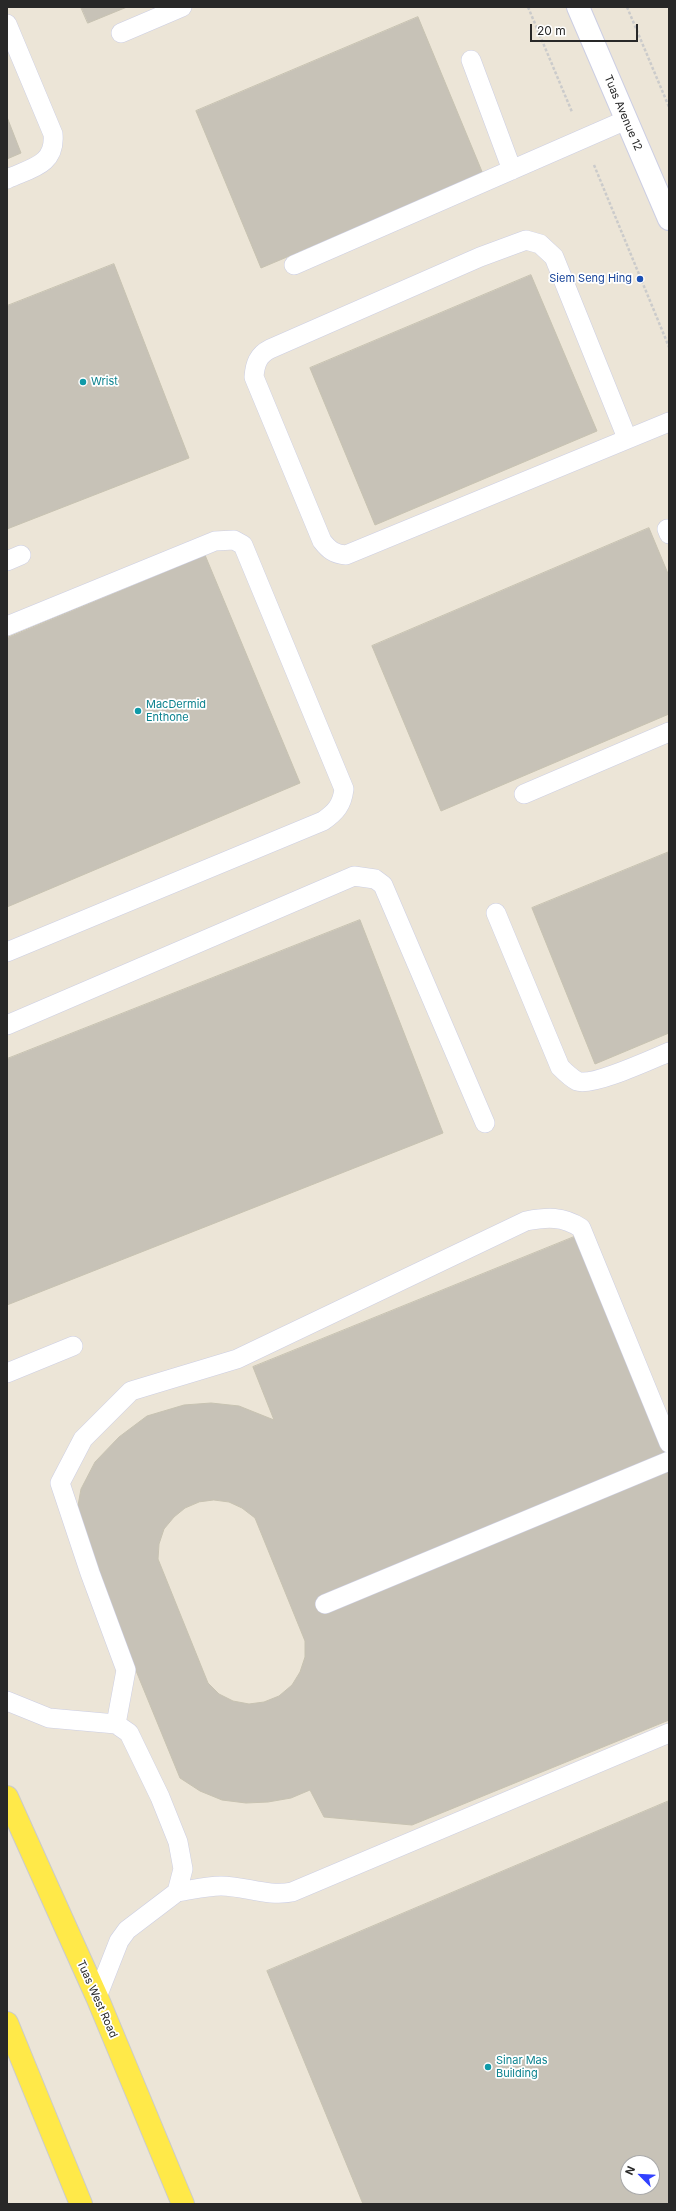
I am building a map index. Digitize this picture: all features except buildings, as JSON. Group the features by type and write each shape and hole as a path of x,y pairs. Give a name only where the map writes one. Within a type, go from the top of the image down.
{"main road":[{"name":"Tuas West Road","path":"7,1797 97,1996 183,2204"},
{"path":"7,2023 81,2204"}],"street":[{"name":"Tuas Avenue 12","path":"578,7 669,219"}],"lane":[{"path":"121,33 182,7"},
{"path":"7,24 53,134 54,147 50,156 39,165 7,179"},
{"path":"471,60 512,170"},
{"path":"294,265 626,120"},
{"path":"627,438 554,257 540,244 526,240 480,257 270,348 262,352 255,366 254,376 322,541 330,551 337,554 346,554 669,422"},
{"path":"7,626 214,541 234,540 243,545 344,789 343,801 337,811 323,821 7,952"},
{"path":"524,794 669,732"},
{"path":"7,1025 354,876 375,879 383,885 485,1123"},
{"path":"496,913 560,1067 568,1075 578,1081 593,1081 669,1052"},
{"path":"116,1724 126,1670 90,1573 60,1483 83,1439 131,1390 237,1358 526,1221 546,1217 559,1218 571,1221 581,1228 669,1443"},
{"path":"7,1373 73,1346"},
{"path":"325,1604 669,1461"},
{"path":"7,1701 49,1718 116,1724 129,1733 160,1797 178,1842 183,1869 177,1892"},
{"path":"97,1996 120,1941 127,1930 177,1892 220,1886 243,1888 278,1895 292,1892 669,1733"}],"path":[{"path":"528,7 669,347"},
{"path":"627,7 669,107"}],"place":[{"name":"Siem Seng Hing","path":"640,279"},
{"name":"Wrist","path":"83,382"},
{"name":"MacDermid Enthone","path":"138,711"},
{"name":"Sinar Mas Building","path":"488,2067"}]}
